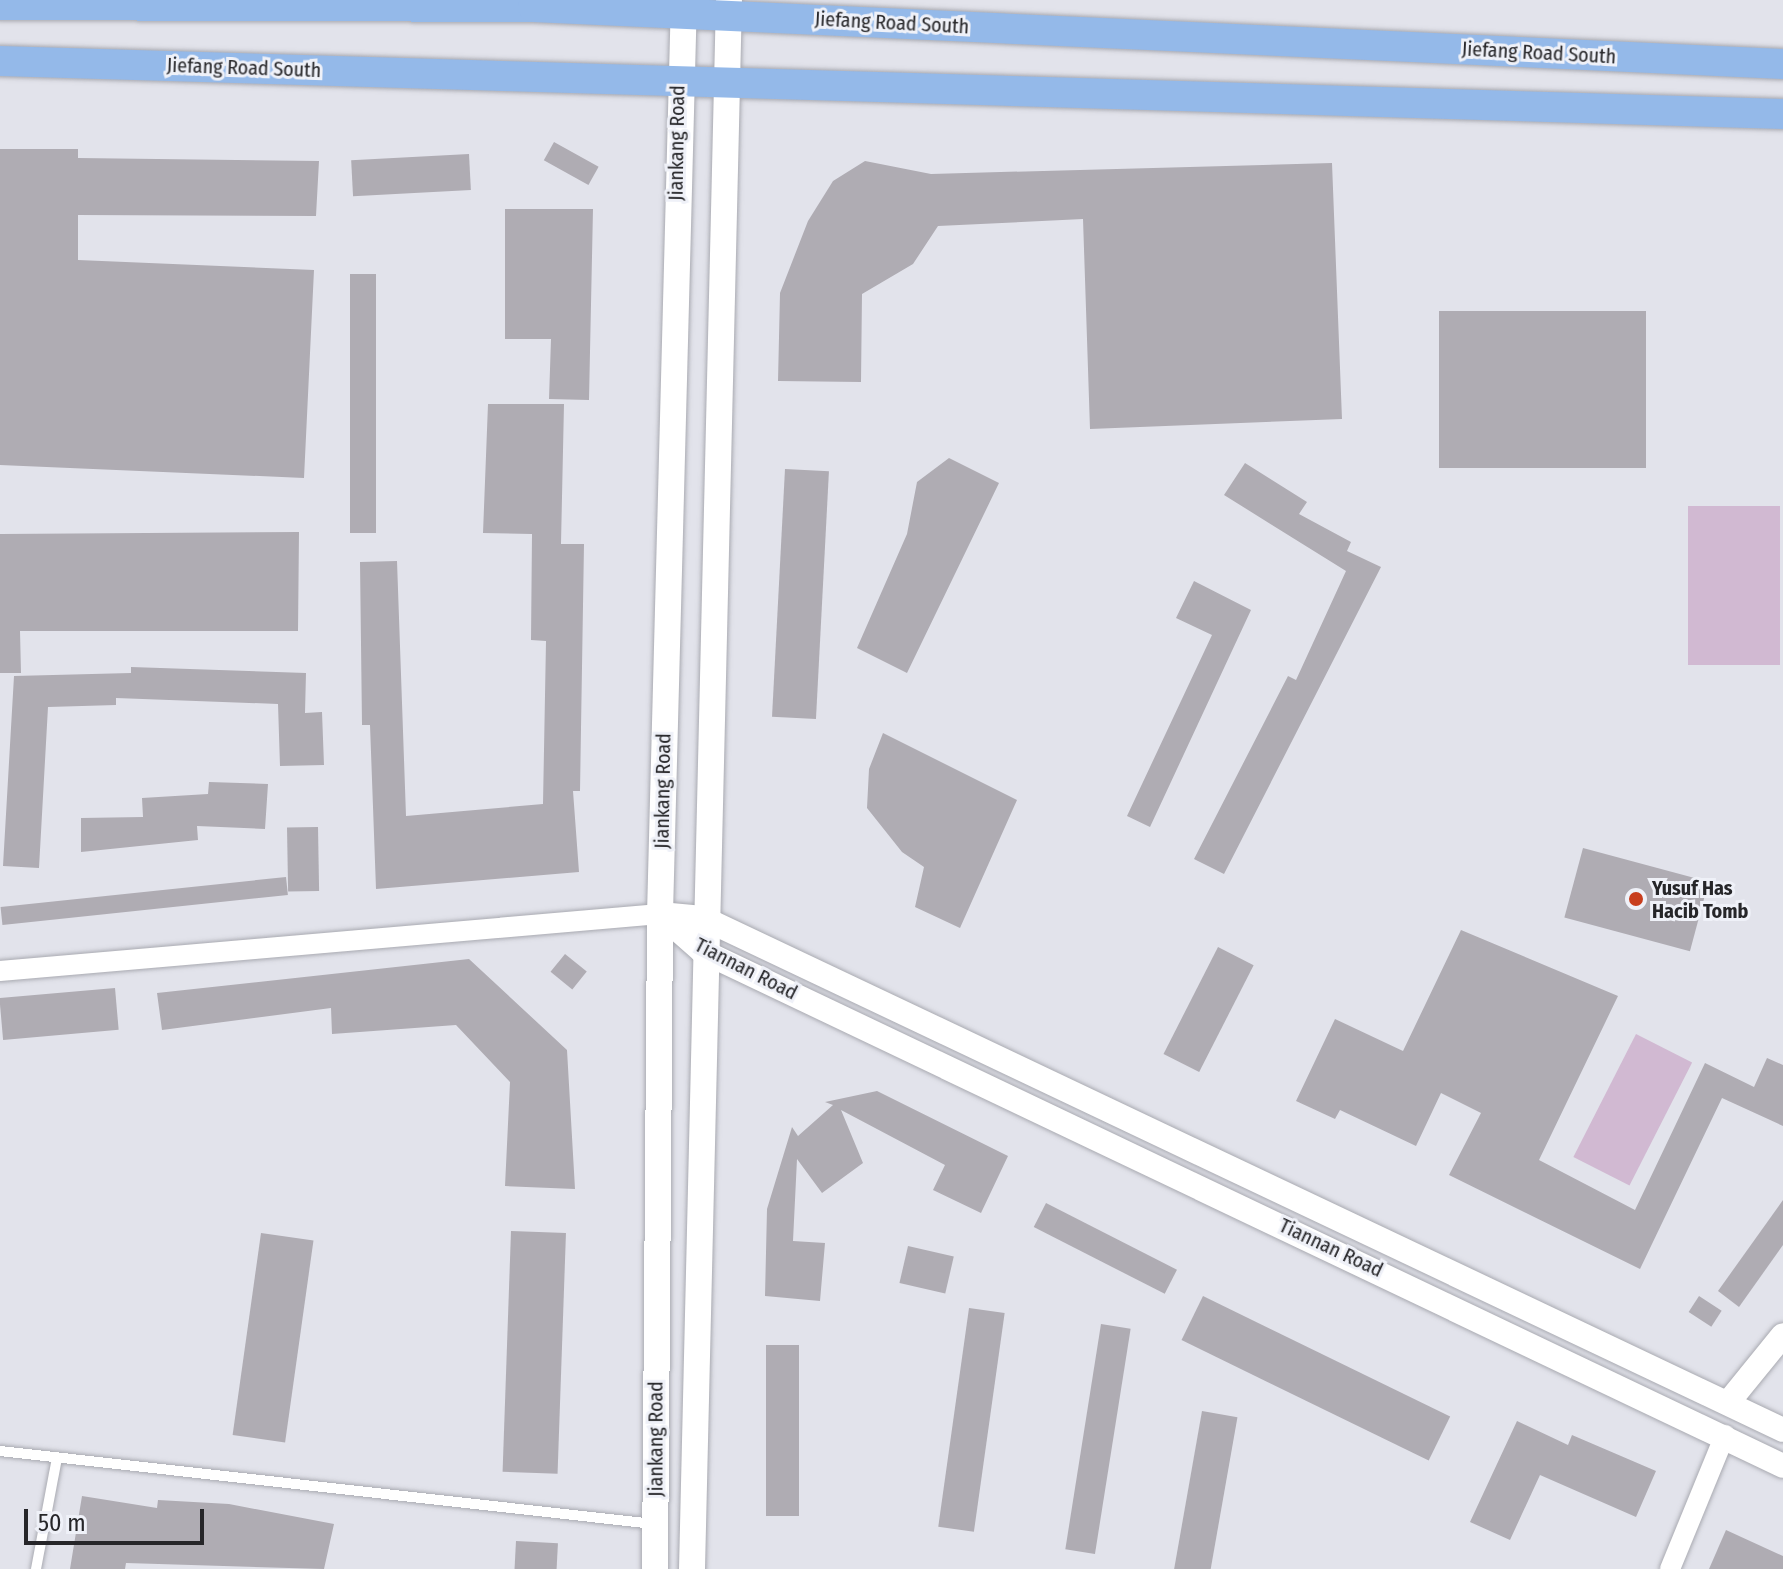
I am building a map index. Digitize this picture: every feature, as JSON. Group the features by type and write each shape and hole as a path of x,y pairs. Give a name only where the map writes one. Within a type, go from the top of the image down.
{"main road":[{"name":"Jiefang Road South","path":"0,5 729,8 1783,64"},
{"name":"Jiankang Road","path":"655,1569 660,914 679,81 684,7"},
{"name":"Jiankang Road","path":"692,1569 702,951 729,8"},
{"name":"Jiefang Road South","path":"0,61 1783,114"}],"street":[{"name":"Tiannan Road","path":"660,914 703,918 1731,1399 1783,1430"},
{"name":"Tiannan Road","path":"660,914 702,951 1725,1435 1783,1466"},
{"path":"0,971 660,914"},
{"path":"1731,1399 1783,1335"},
{"path":"1670,1569 1686,1515 1725,1435"}],"lane":[{"path":"0,1451 655,1524"},
{"path":"36,1569 57,1458"}],"shaded area":[{"path":"1688,506 1780,506 1780,665 1688,665"},
{"path":"1636,1034 1692,1063 1629,1186 1573,1157"}],"building":[{"path":"554,142 599,167 588,185 544,160"},
{"path":"0,149 78,149 78,158 319,161 316,216 78,215 78,260 314,270 304,478 0,465"},
{"path":"469,154 471,190 353,196 351,160"},
{"path":"865,161 931,174 1332,163 1342,419 1090,429 1083,219 938,226 913,264 862,294 861,382 778,381 780,293 808,221 833,181"},
{"path":"505,209 593,209 589,400 549,399 551,339 505,339"},
{"path":"350,274 376,274 376,533 350,533"},
{"path":"1439,311 1646,311 1646,468 1439,468"},
{"path":"488,404 564,404 561,544 584,544 580,791 573,791 579,872 376,889 370,725 362,725 360,562 397,561 406,816 543,804 546,641 531,640 532,534 483,533"},
{"path":"949,458 999,483 907,673 857,648 907,534 917,482"},
{"path":"1245,463 1307,502 1299,514 1351,542 1347,551 1381,567 1224,874 1194,859 1288,676 1296,680 1346,571 1224,495"},
{"path":"785,469 829,471 816,719 772,717"},
{"path":"299,532 298,631 20,631 21,673 0,673 0,534"},
{"path":"1194,581 1251,610 1150,827 1127,816 1212,635 1176,618"},
{"path":"131,667 306,673 305,713 322,712 324,765 280,766 278,704 116,698 116,705 48,707 39,868 3,866 14,676 131,673"},
{"path":"883,733 1017,800 960,928 915,907 924,867 902,852 867,808 869,769"},
{"path":"209,782 268,784 265,829 197,826 198,840 81,852 81,818 143,817 142,798 208,794"},
{"path":"318,827 319,891 288,892 287,828"},
{"name":"Yusuf Has Hacib Tomb","path":"1583,848 1709,882 1690,951 1564,918"},
{"path":"286,877 288,895 2,925 1,907"},
{"path":"1461,930 1618,996 1539,1160 1635,1210 1705,1063 1754,1087 1767,1058 1783,1065 1783,1126 1722,1098 1640,1269 1449,1175 1481,1113 1441,1093 1416,1146 1340,1110 1335,1119 1296,1101 1335,1019 1403,1051"},
{"path":"1218,947 1254,965 1199,1072 1164,1054"},
{"path":"565,954 587,972 572,989 551,972"},
{"path":"469,959 567,1050 575,1189 505,1186 510,1082 456,1025 332,1034 331,1008 162,1030 157,993"},
{"path":"115,988 119,1030 3,1040 0,998"},
{"path":"877,1091 1008,1156 981,1213 933,1190 945,1165 841,1110 863,1163 822,1193 797,1159 793,1241 825,1243 820,1301 765,1296 767,1209 792,1127 798,1136 833,1105 825,1102"},
{"path":"1783,1200 1783,1245 1739,1307 1718,1291"},
{"path":"1046,1203 1177,1270 1165,1294 1034,1227"},
{"path":"511,1231 566,1233 558,1474 503,1472"},
{"path":"261,1233 313,1240 285,1442 233,1435"},
{"path":"908,1246 954,1257 945,1294 899,1283"},
{"path":"1203,1296 1450,1417 1429,1461 1182,1340"},
{"path":"1699,1296 1722,1311 1711,1327 1689,1312"},
{"path":"969,1308 1005,1313 974,1532 938,1527"},
{"path":"1101,1324 1131,1329 1095,1554 1065,1549"},
{"path":"766,1345 799,1345 799,1516 766,1516"},
{"path":"1202,1411 1237,1417 1211,1569 1174,1569"},
{"path":"1517,1421 1568,1445 1572,1435 1656,1471 1636,1517 1540,1475 1510,1540 1470,1522"},
{"path":"82,1496 157,1508 158,1500 229,1504 334,1524 324,1569 126,1563 125,1569 70,1569"},
{"path":"1726,1530 1783,1556 1783,1569 1709,1569"},
{"path":"516,1541 558,1543 557,1569 515,1569"}],"place":[{"name":"Yusuf Has Hacib Tomb","path":"1636,899"}]}
